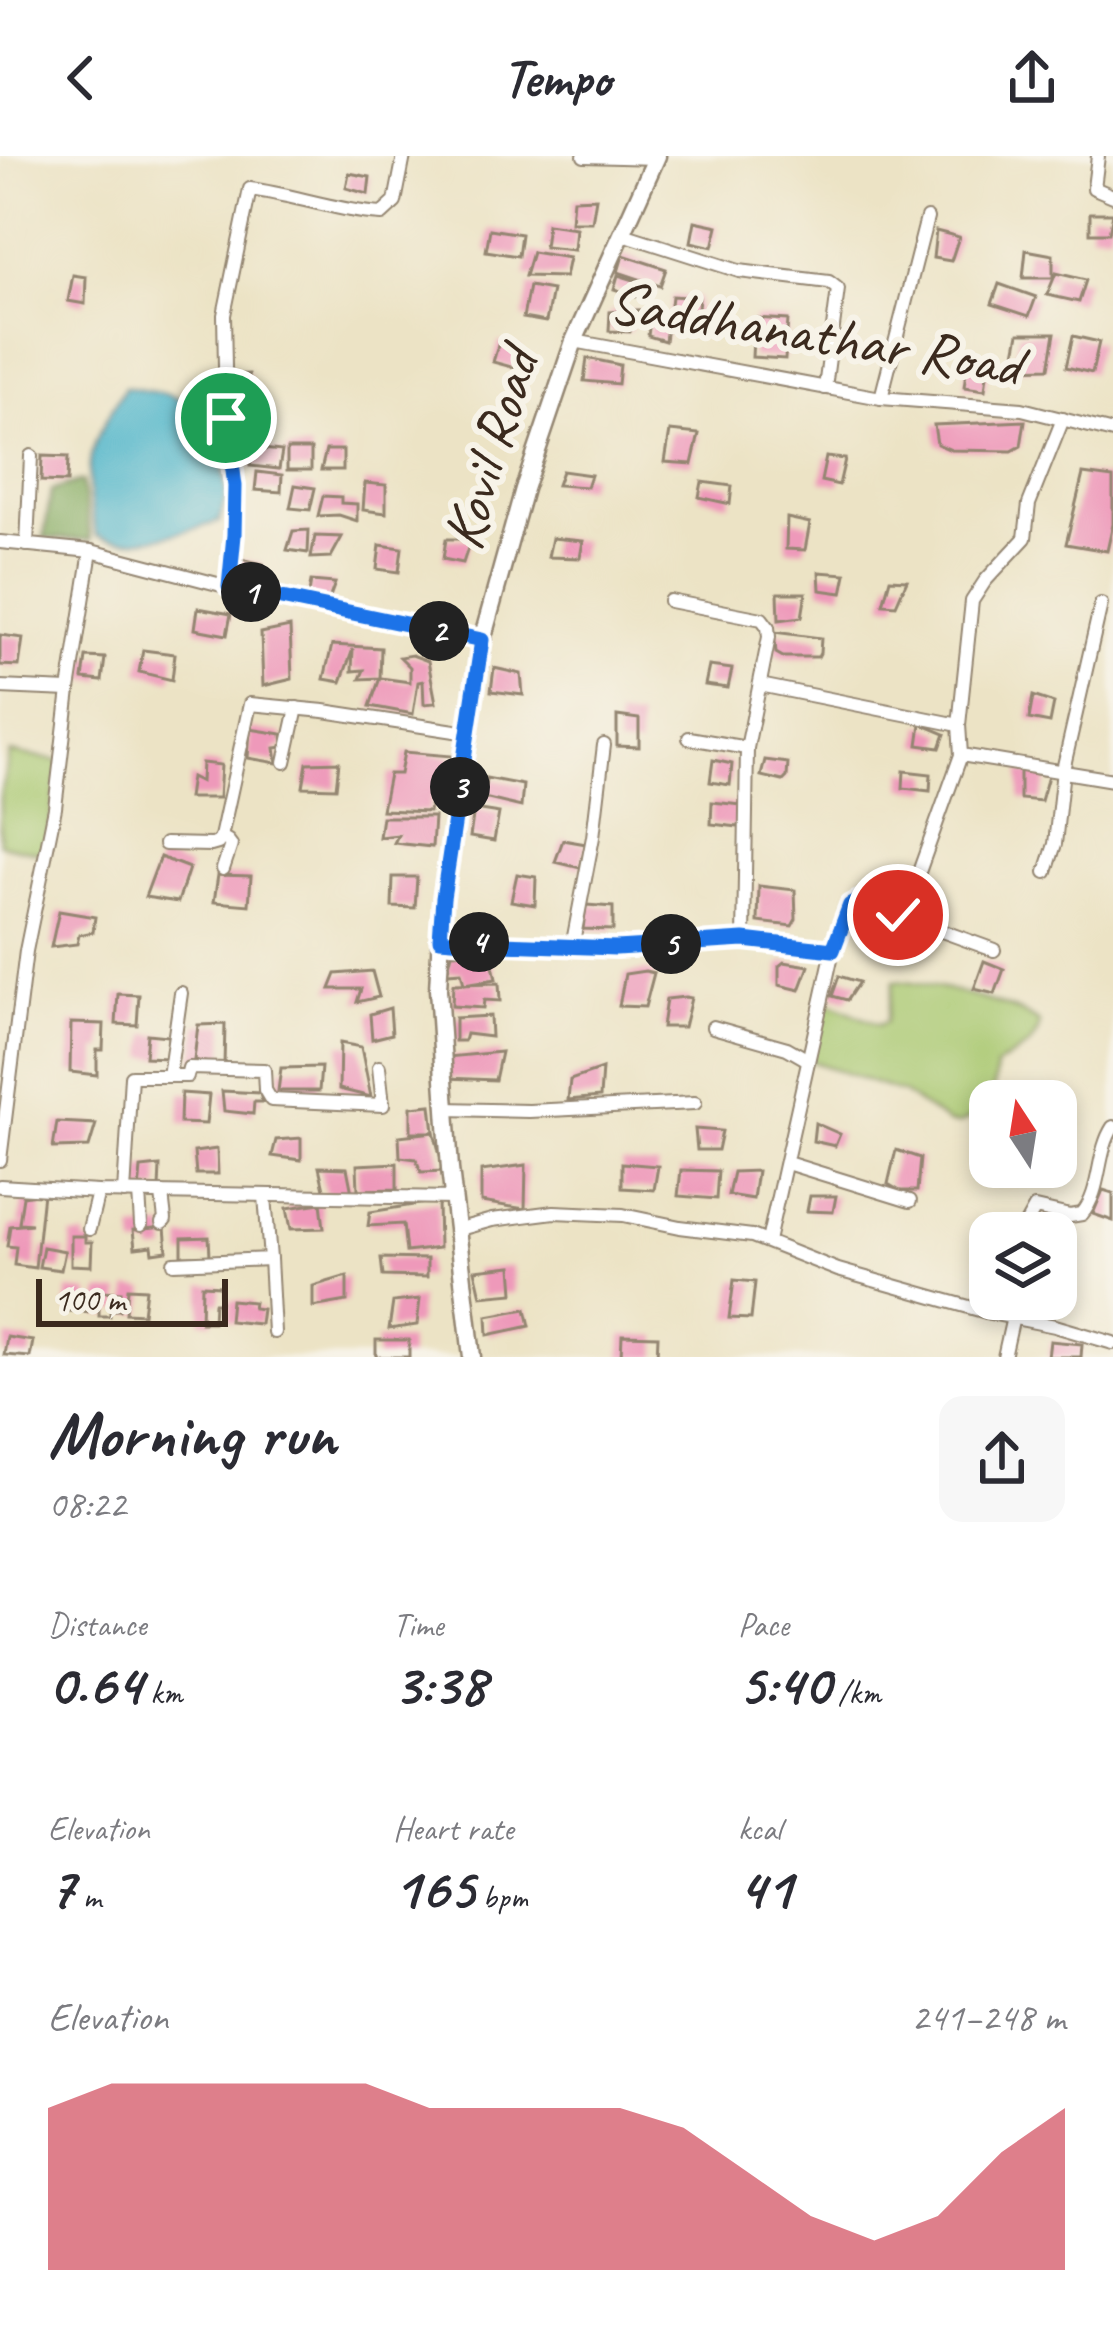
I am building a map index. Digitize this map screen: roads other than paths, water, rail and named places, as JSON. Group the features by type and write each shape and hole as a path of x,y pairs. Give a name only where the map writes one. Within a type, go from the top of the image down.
{"street":[{"path":"229,587 235,486 226,418 224,315 250,189 382,214 395,202 404,156"},
{"path":"574,341 656,157 584,156"},
{"path":"1098,156 1094,188 1113,196"},
{"name":"Kovil Road","path":"472,1357 453,1198 438,989 443,898 482,640 524,489 574,341 656,157"},
{"path":"881,398 927,218"},
{"path":"623,234 739,271 829,282 838,289 825,388"},
{"name":"Saddhanathar Road","path":"574,341 881,398 1022,409 1113,432"},
{"path":"898,915 905,911 961,755 959,725 972,601 1025,538 1029,504 1063,419"},
{"path":"27,544 31,456"},
{"path":"0,542 91,551 229,587 482,640"},
{"path":"0,1160 24,964 56,808 91,551"},
{"path":"670,601 762,619 768,627 747,748 744,940"},
{"path":"1046,872 1055,844 1063,770 1101,604"},
{"path":"760,685 959,725"},
{"path":"0,687 69,690"},
{"path":"165,844 218,843 248,707 255,703 468,733"},
{"path":"284,762 297,708"},
{"path":"688,738 747,748"},
{"path":"572,947 604,746"},
{"path":"961,755 1113,780"},
{"path":"221,838 231,845 224,869"},
{"path":"769,1241 833,950 850,905 859,901 994,950"},
{"path":"440,939 616,948 744,940 833,950"},
{"path":"169,1076 181,993"},
{"path":"713,1027 787,1048 808,1060"},
{"path":"141,1225 131,1193 130,1076 188,1076 189,1068 265,1070 265,1090 271,1100 383,1105 380,1067"},
{"path":"445,1109 529,1111 695,1103"},
{"path":"1077,1215 1090,1205 1113,1127"},
{"path":"787,1163 910,1201"},
{"path":"0,1186 162,1194 453,1198"},
{"path":"89,1229 98,1192"},
{"path":"162,1194 162,1223"},
{"path":"266,1196 274,1333"},
{"path":"456,1229 535,1213 622,1216 752,1236 838,1270 969,1300"},
{"path":"173,1263 270,1259"},
{"path":"1004,1357 1011,1320"},
{"path":"1024,1320 1113,1342"}],"water":[{"path":"125,387 185,401 221,434 226,496 219,522 142,540 96,535 89,490 91,457 102,426"}]}
